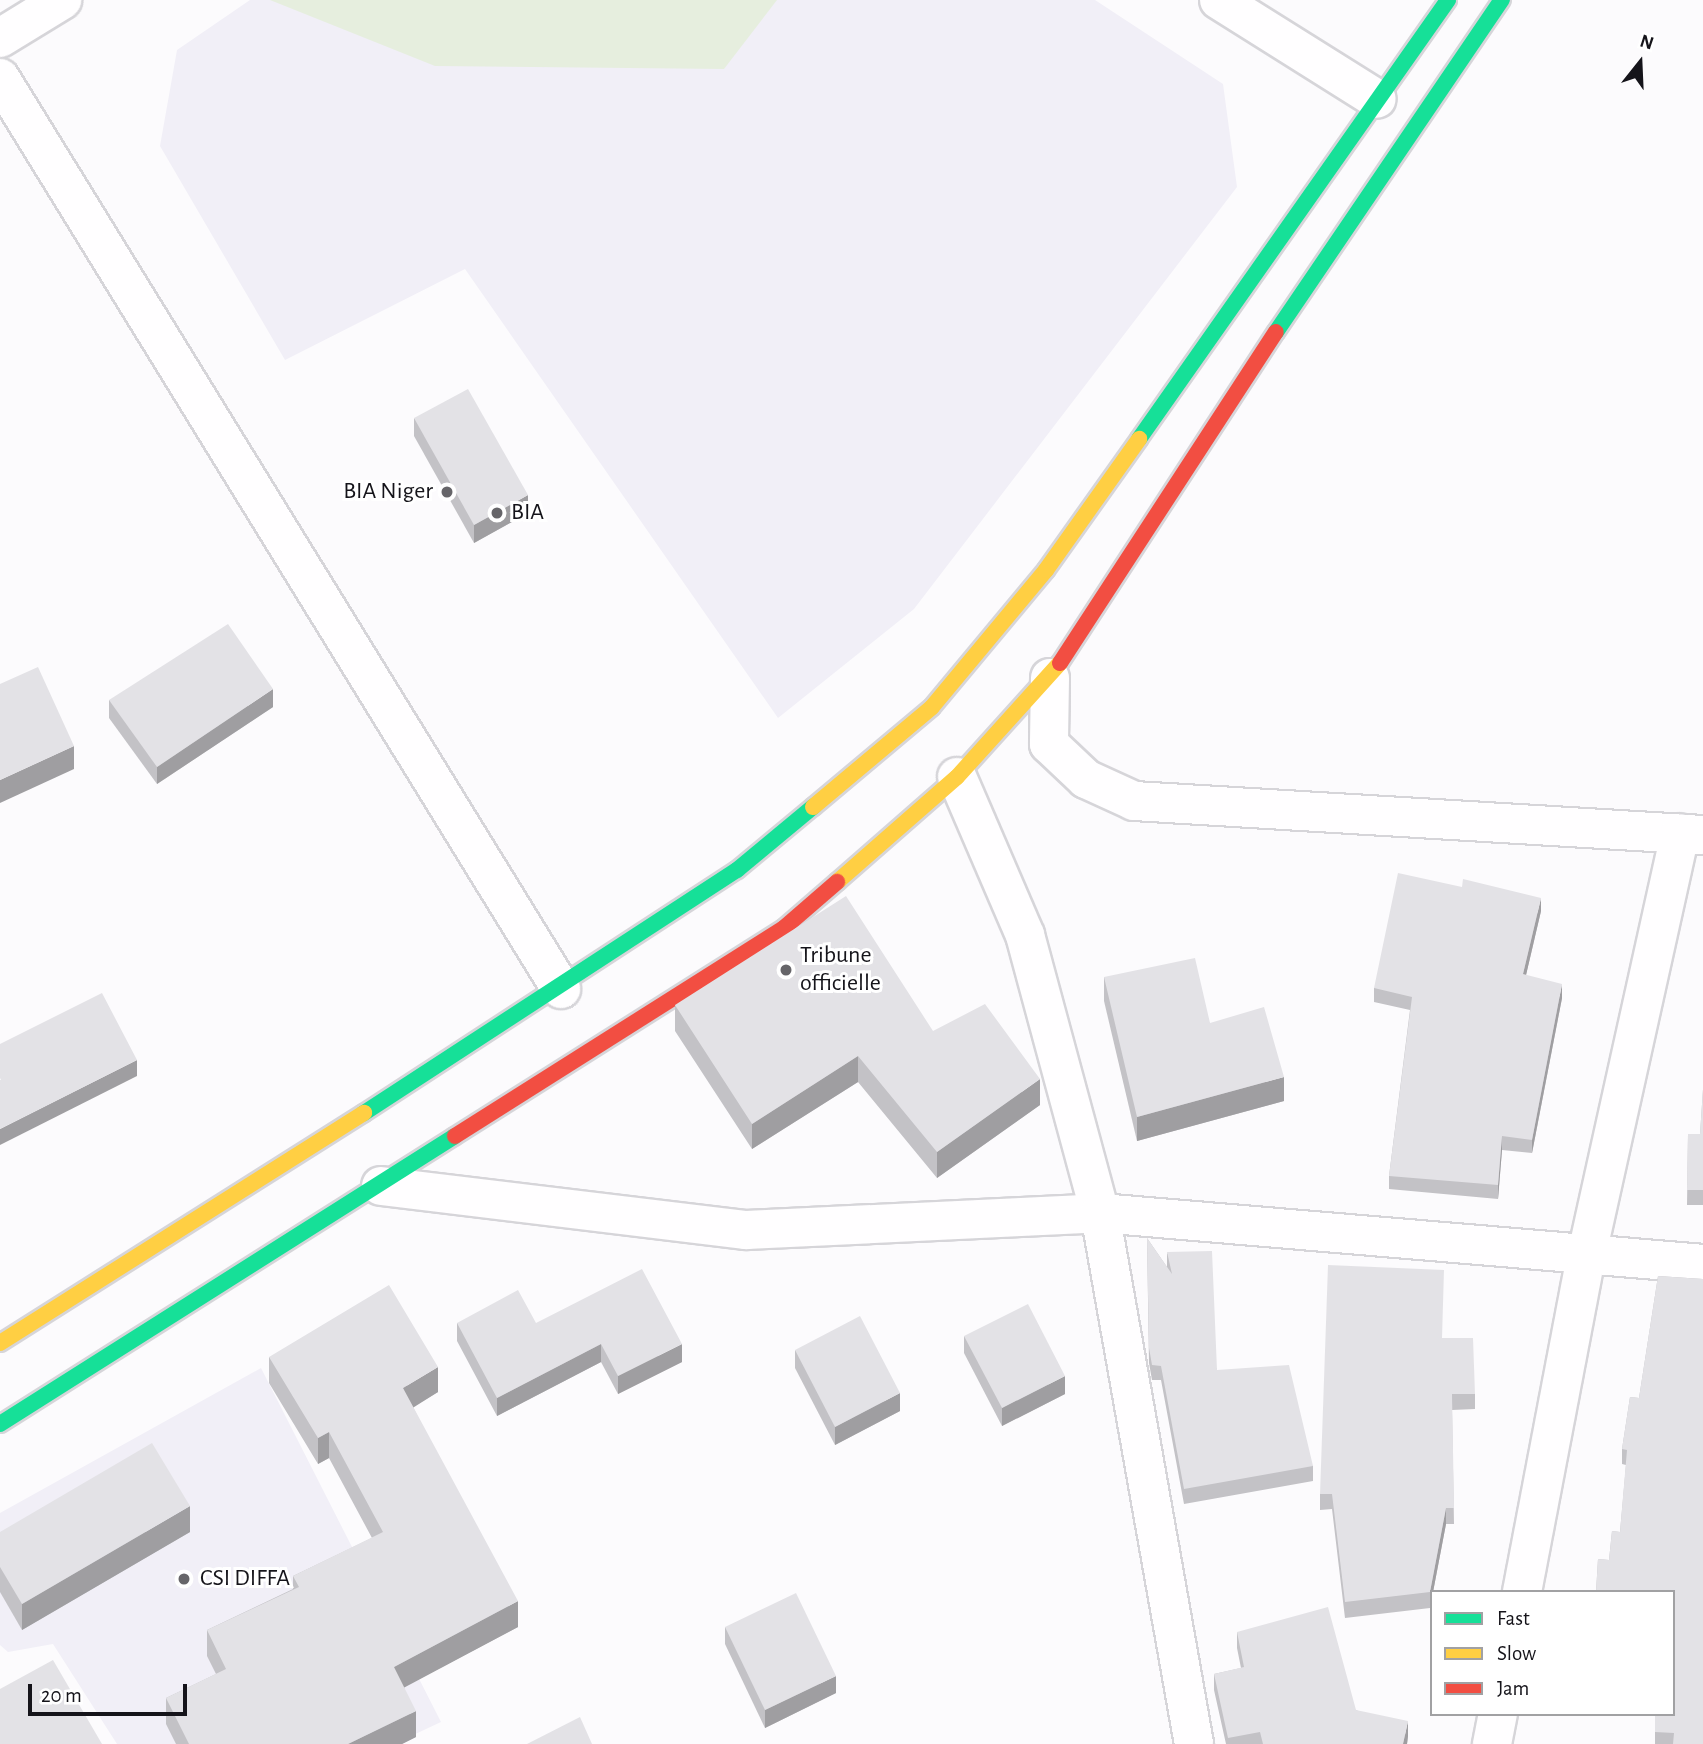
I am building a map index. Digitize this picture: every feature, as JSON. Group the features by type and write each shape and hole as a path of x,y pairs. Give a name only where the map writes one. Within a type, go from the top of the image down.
{"highway":[{"path":"0,1343 562,989 737,870 932,707 1046,570 1448,0"},
{"path":"0,1424 381,1186 785,927 957,777 1050,678 1412,125 1502,0"}],"street":[{"path":"0,38 62,0"},
{"path":"1219,0 1377,99"},
{"path":"0,78 562,989"},
{"path":"1050,678 1049,744 1086,779 1134,801 1692,834 1586,1258 1521,1590"},
{"path":"957,777 1025,935 1100,1213 1194,1744"},
{"path":"381,1186 746,1230 1100,1213 1586,1258 1703,1264"},
{"path":"1492,1744 1498,1716"}],"shaded area":[{"path":"250,0 1095,0 1223,84 1237,187 914,609 778,718 465,269 285,360 160,146 177,50"},
{"name":"CSI DIFFA","path":"261,1368 441,1722 394,1744 117,1744 53,1644 8,1652 0,1645 0,1513"}],"green space":[{"path":"270,0 777,0 724,69 435,66"}],"building":[{"path":"468,389 528,495 474,525 414,418"},
{"path":"228,624 273,689 157,767 109,700"},
{"path":"38,667 74,746 0,780 0,684"},
{"path":"1398,873 1462,887 1463,879 1541,898 1523,974 1562,984 1532,1140 1502,1136 1498,1185 1389,1176 1412,997 1374,988"},
{"path":"846,896 933,1031 985,1004 1040,1079 937,1152 858,1056 752,1124 675,1005"},
{"path":"1195,958 1210,1023 1264,1007 1284,1077 1137,1117 1104,977"},
{"path":"102,993 137,1060 0,1129 0,1044"},
{"path":"1703,1089 1703,1190 1687,1190 1688,1134 1700,1134"},
{"path":"1147,1238 1172,1274 1167,1252 1212,1251 1217,1370 1289,1365 1313,1466 1184,1489 1161,1366 1152,1365 1149,1348"},
{"path":"1328,1265 1444,1270 1442,1338 1473,1338 1475,1394 1452,1394 1454,1508 1446,1508 1430,1592 1345,1602 1332,1494 1320,1494"},
{"path":"642,1269 682,1344 618,1376 601,1344 497,1398 457,1323 518,1290 536,1323"},
{"path":"1658,1276 1703,1279 1703,1744 1673,1744 1674,1733 1655,1732 1655,1716 1675,1716 1675,1590 1596,1590 1598,1559 1609,1560 1612,1531 1620,1532 1627,1450 1622,1449 1630,1397 1639,1398"},
{"path":"389,1285 438,1367 403,1388 518,1601 394,1667 416,1711 348,1744 189,1744 166,1698 226,1669 207,1630 299,1587 293,1576 383,1532 329,1432 318,1438 269,1357"},
{"path":"1028,1304 1065,1376 1002,1408 964,1336"},
{"path":"860,1316 900,1393 835,1427 795,1350"},
{"path":"152,1443 190,1506 22,1604 0,1567 0,1532"},
{"path":"796,1593 836,1676 765,1710 725,1627"},
{"path":"1328,1607 1356,1710 1408,1721 1403,1744 1263,1744 1260,1732 1228,1738 1214,1674 1244,1667 1237,1632"},
{"path":"53,1660 102,1744 0,1744 0,1689"},
{"path":"580,1717 592,1744 527,1744"}],"traffic: fast":[{"path":"1139,439 1448,0"},
{"path":"1276,332 1502,0"},
{"path":"364,1113 737,870 813,807"},
{"path":"0,1424 455,1136"}],"traffic: slow":[{"path":"813,807 932,707 1046,570 1139,439"},
{"path":"837,882 957,777 1060,663"},
{"path":"0,1343 364,1113"}],"traffic: jam":[{"path":"1060,663 1276,332"},
{"path":"455,1136 785,927 837,882"}],"place":[{"name":"BIA Niger","path":"447,492"},
{"name":"BIA","path":"497,513"},
{"name":"Tribune officielle","path":"786,970"},
{"name":"CSI DIFFA","path":"184,1579"}]}
